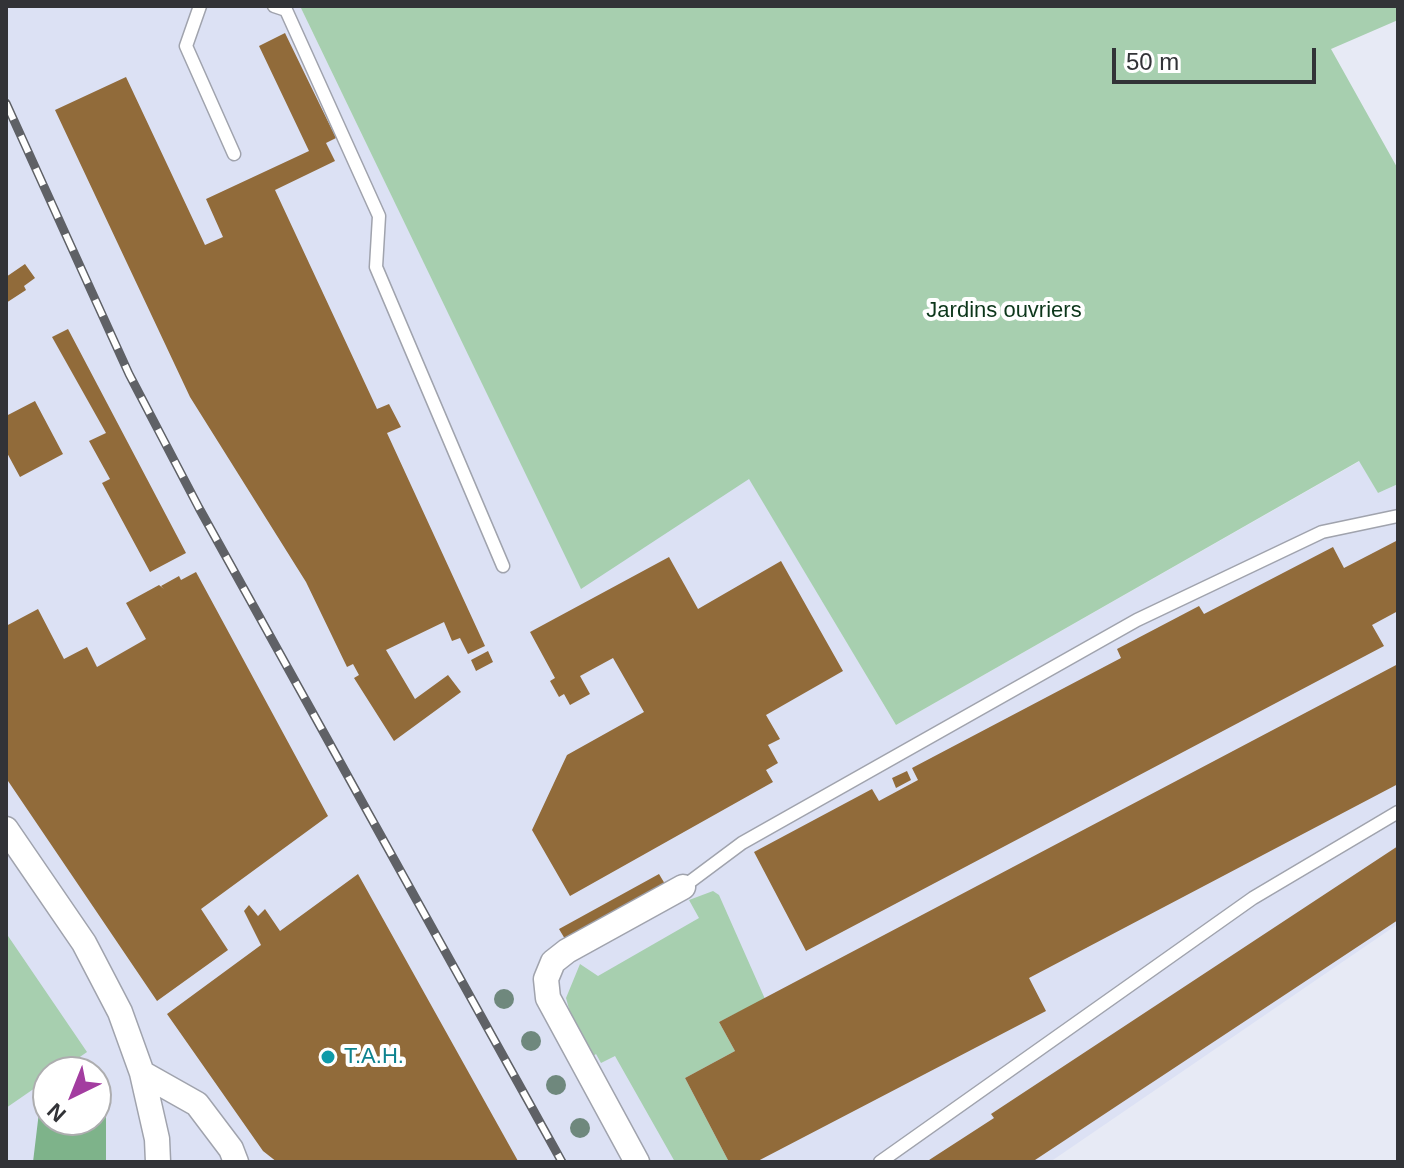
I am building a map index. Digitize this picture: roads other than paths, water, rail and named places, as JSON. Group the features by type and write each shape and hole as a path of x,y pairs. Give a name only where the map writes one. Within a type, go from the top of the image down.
{"street":[{"path":"6,829 84,943 120,1012 142,1073 157,1139 158,1162"},
{"path":"637,1162 548,998 546,979 553,962 567,951 683,887"},
{"path":"142,1073 197,1104 231,1149 236,1162"}],"lane":[{"path":"200,6 186,46 234,154"},
{"path":"274,6 286,10 379,216 376,267 503,566"},
{"path":"683,887 742,843 1137,620 1322,532 1398,516"},
{"path":"880,1162 1253,898 1398,812"}],"railway":[{"path":"6,103 129,374 199,508 562,1162"}],"place":[{"name":"T.A.H.","path":"328,1057"}],"park label":[{"name":"Jardins ouvriers","path":"1004,311"}]}
